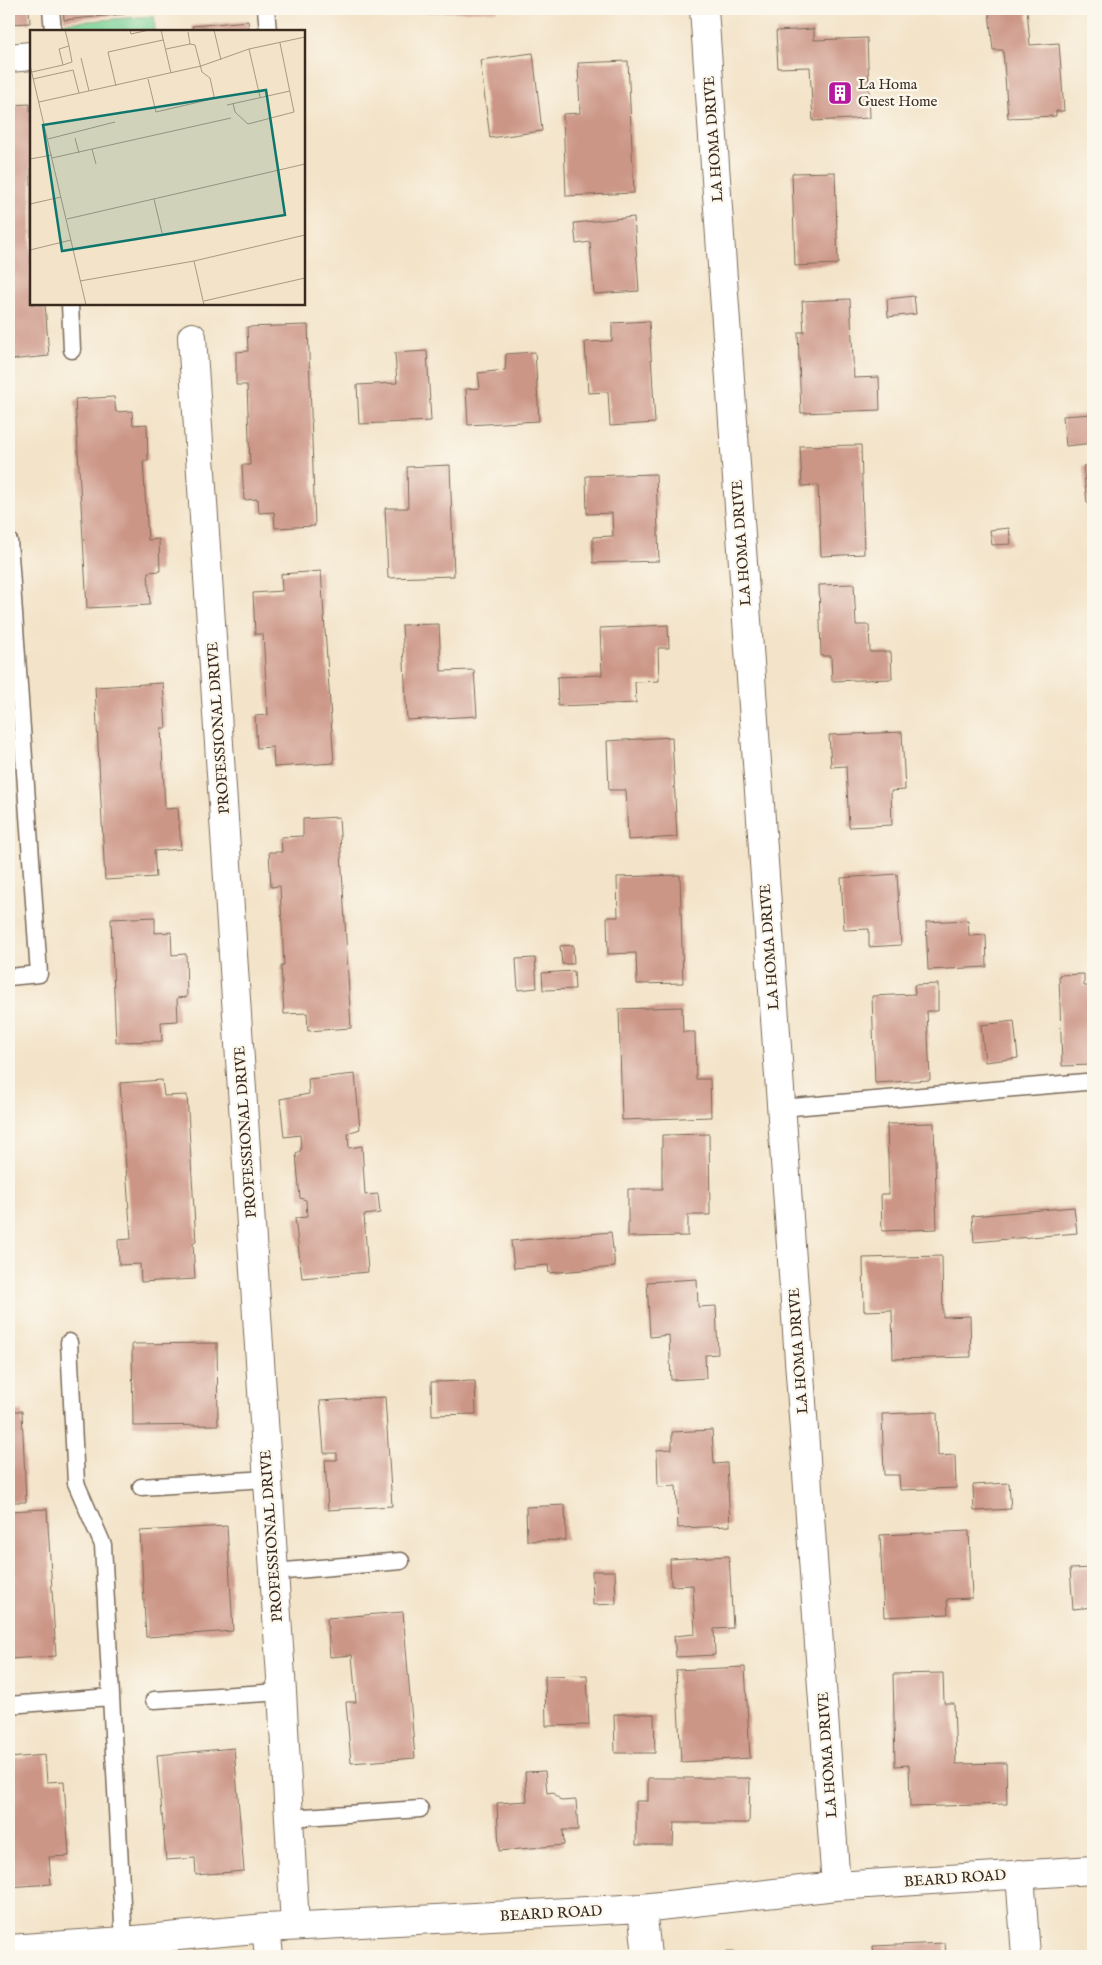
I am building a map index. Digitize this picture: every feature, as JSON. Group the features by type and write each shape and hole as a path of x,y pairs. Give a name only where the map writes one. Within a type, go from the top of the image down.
{"street":[{"name":"LA HOMA DRIVE","path":"704,9 836,1886"},
{"path":"9,58 30,56"},
{"name":"PROFESSIONAL DRIVE","path":"192,337 282,1692 295,1926"},
{"name":"BEARD ROAD","path":"9,1949 295,1926 642,1908 836,1886 1093,1870"},
{"path":"1020,1874 1026,1956"},
{"path":"642,1908 647,1956"},
{"path":"266,1928 269,1956"}],"lane":[{"path":"51,9 52,30"},
{"path":"266,9 268,30"},
{"path":"70,305 72,350"},
{"path":"9,541 39,974 9,977"},
{"path":"781,1108 1085,1082"},
{"path":"69,1342 76,1483 103,1544 124,1941"},
{"path":"141,1487 268,1479"},
{"path":"274,1572 401,1561"},
{"path":"154,1700 282,1692"},
{"path":"9,1704 110,1697"},
{"path":"290,1818 420,1808"}],"green space":[{"path":"154,16 155,30 61,30 61,23"}],"building":[{"path":"9,9 29,9 30,23 9,24"},
{"path":"63,9 124,9 124,14 64,20"},
{"path":"371,9 498,9 498,11 371,14"},
{"path":"1027,9 1030,45 1059,43 1064,111 1056,111 1056,116 1008,118 1003,50 993,50 989,12"},
{"path":"1088,9 1093,9 1093,37 1090,38"},
{"path":"248,21 249,30 193,30 192,26"},
{"name":"La Homa Guest Home","path":"814,29 814,40 867,38 870,118 813,121 810,67 778,68 776,31"},
{"path":"533,53 542,131 490,138 480,60"},
{"path":"628,61 634,193 566,196 563,114 580,113 578,63"},
{"path":"30,104 30,305 45,305 49,356 9,360 9,105"},
{"path":"835,172 838,264 795,266 792,173"},
{"path":"634,217 639,291 594,294 590,242 576,244 574,223"},
{"path":"914,296 916,314 888,317 887,299"},
{"path":"850,299 854,378 879,377 880,410 801,413 798,332 804,332 802,301"},
{"path":"649,321 655,423 610,426 608,392 588,393 585,342 612,341 612,323"},
{"path":"308,325 315,526 275,528 274,512 259,513 258,499 244,500 242,465 250,465 247,385 236,385 236,352 248,351 247,327"},
{"path":"427,351 431,421 359,424 357,385 397,383 395,353"},
{"path":"535,352 539,421 468,425 466,389 480,388 478,373 505,370 506,354"},
{"path":"114,397 116,412 132,411 133,425 147,424 148,461 143,461 148,540 159,539 160,571 148,572 150,605 87,608 75,399"},
{"path":"1093,414 1093,443 1066,446 1063,416"},
{"path":"861,445 864,554 821,556 818,485 802,486 800,446"},
{"path":"450,465 454,576 388,578 385,508 408,508 407,467"},
{"path":"1093,465 1092,529 1090,503 1087,503 1083,466"},
{"path":"656,474 659,561 593,563 593,537 613,536 612,513 587,514 586,476"},
{"path":"1009,528 1011,544 992,545 990,530"},
{"path":"321,571 334,763 274,767 273,747 257,748 255,716 268,715 263,634 255,634 253,593 282,591 281,574"},
{"path":"854,584 856,625 869,625 870,652 891,652 892,679 832,681 831,656 821,656 819,585"},
{"path":"439,624 441,671 474,670 477,716 407,720 402,625"},
{"path":"668,625 669,648 658,648 659,681 635,682 636,703 558,706 557,677 602,675 600,628"},
{"path":"163,683 166,728 161,728 165,809 178,808 181,849 154,851 156,877 105,880 95,687"},
{"path":"902,732 905,790 891,791 892,825 849,827 846,766 831,767 829,735"},
{"path":"672,737 677,837 628,840 626,790 609,790 607,741"},
{"path":"339,817 351,1028 308,1031 307,1013 284,1014 280,886 271,887 269,852 282,852 281,837 303,836 303,819"},
{"path":"897,874 901,945 869,947 869,929 844,930 841,878"},
{"path":"680,875 683,983 637,984 636,953 608,954 607,917 618,917 617,877"},
{"path":"155,917 155,933 171,932 172,955 186,954 187,997 177,998 178,1021 161,1022 162,1041 116,1042 111,919"},
{"path":"968,920 969,936 986,935 987,967 928,970 926,922"},
{"path":"573,945 574,964 562,964 560,946"},
{"path":"535,958 537,988 518,990 516,959"},
{"path":"574,971 575,989 543,990 542,973"},
{"path":"1084,974 1084,986 1093,986 1093,1065 1062,1066 1059,975"},
{"path":"938,984 938,1011 927,1011 930,1080 875,1083 872,996 915,994 914,985"},
{"path":"682,1007 683,1032 695,1032 696,1079 710,1079 711,1117 622,1120 619,1009"},
{"path":"1014,1021 1018,1058 985,1062 981,1025"},
{"path":"355,1074 360,1129 348,1133 349,1148 362,1146 365,1195 378,1194 380,1213 364,1215 368,1272 302,1278 295,1218 307,1217 306,1200 300,1198 296,1154 301,1150 300,1135 284,1137 280,1099 309,1094 308,1079"},
{"path":"162,1080 164,1096 187,1095 196,1242 193,1243 195,1279 141,1282 140,1264 119,1265 118,1240 131,1239 120,1083"},
{"path":"934,1123 937,1229 882,1231 881,1194 889,1194 887,1124"},
{"path":"709,1134 710,1215 688,1215 688,1236 628,1237 628,1189 662,1189 662,1135"},
{"path":"1074,1207 1077,1233 974,1242 972,1216"},
{"path":"611,1232 615,1267 549,1273 548,1265 514,1268 511,1241"},
{"path":"942,1256 943,1317 970,1316 971,1357 893,1359 892,1310 864,1311 863,1258"},
{"path":"697,1279 698,1307 716,1306 718,1354 705,1355 706,1378 671,1380 669,1335 650,1337 647,1282"},
{"path":"217,1343 218,1425 133,1426 132,1344"},
{"path":"9,1358 13,1411 22,1411 26,1502 9,1502"},
{"path":"475,1381 476,1414 432,1415 431,1382"},
{"path":"385,1397 392,1506 328,1510 325,1460 337,1460 337,1453 324,1453 320,1401"},
{"path":"937,1412 938,1456 955,1455 956,1488 900,1490 899,1475 884,1475 882,1414"},
{"path":"712,1430 714,1464 727,1463 730,1526 678,1528 676,1486 658,1487 657,1450 672,1449 672,1432"},
{"path":"1009,1483 1011,1509 974,1511 973,1485"},
{"path":"565,1505 566,1540 527,1541 526,1507"},
{"path":"47,1509 56,1656 9,1659 9,1511"},
{"path":"227,1526 233,1631 146,1637 140,1531"},
{"path":"969,1531 972,1598 947,1599 948,1614 884,1617 880,1535"},
{"path":"729,1556 733,1628 714,1629 715,1655 676,1657 674,1636 695,1634 693,1585 671,1586 670,1559"},
{"path":"1093,1568 1093,1607 1073,1609 1070,1569"},
{"path":"592,1571 615,1571 616,1604 593,1605"},
{"path":"403,1612 415,1758 351,1763 346,1702 356,1702 352,1655 330,1657 327,1618"},
{"path":"745,1667 750,1758 681,1762 676,1670"},
{"path":"943,1673 944,1703 954,1703 956,1764 1006,1763 1007,1804 910,1807 909,1765 895,1766 893,1674"},
{"path":"587,1675 589,1725 546,1726 545,1676"},
{"path":"614,1714 654,1714 655,1753 615,1753"},
{"path":"234,1748 244,1871 196,1875 195,1858 166,1860 157,1755"},
{"path":"45,1755 47,1782 64,1781 69,1856 49,1857 51,1884 9,1887 9,1758"},
{"path":"545,1771 547,1793 553,1792 561,1801 576,1800 578,1830 563,1830 564,1845 499,1851 497,1803 527,1801 525,1772"},
{"path":"648,1778 750,1778 749,1823 674,1823 673,1845 636,1845 636,1801 648,1801"},
{"path":"945,1943 946,1956 874,1956 873,1946"},
{"path":"727,1952 798,1954 798,1956 727,1956"}],"place":[{"name":"La Homa Guest Home","path":"840,93"}]}
